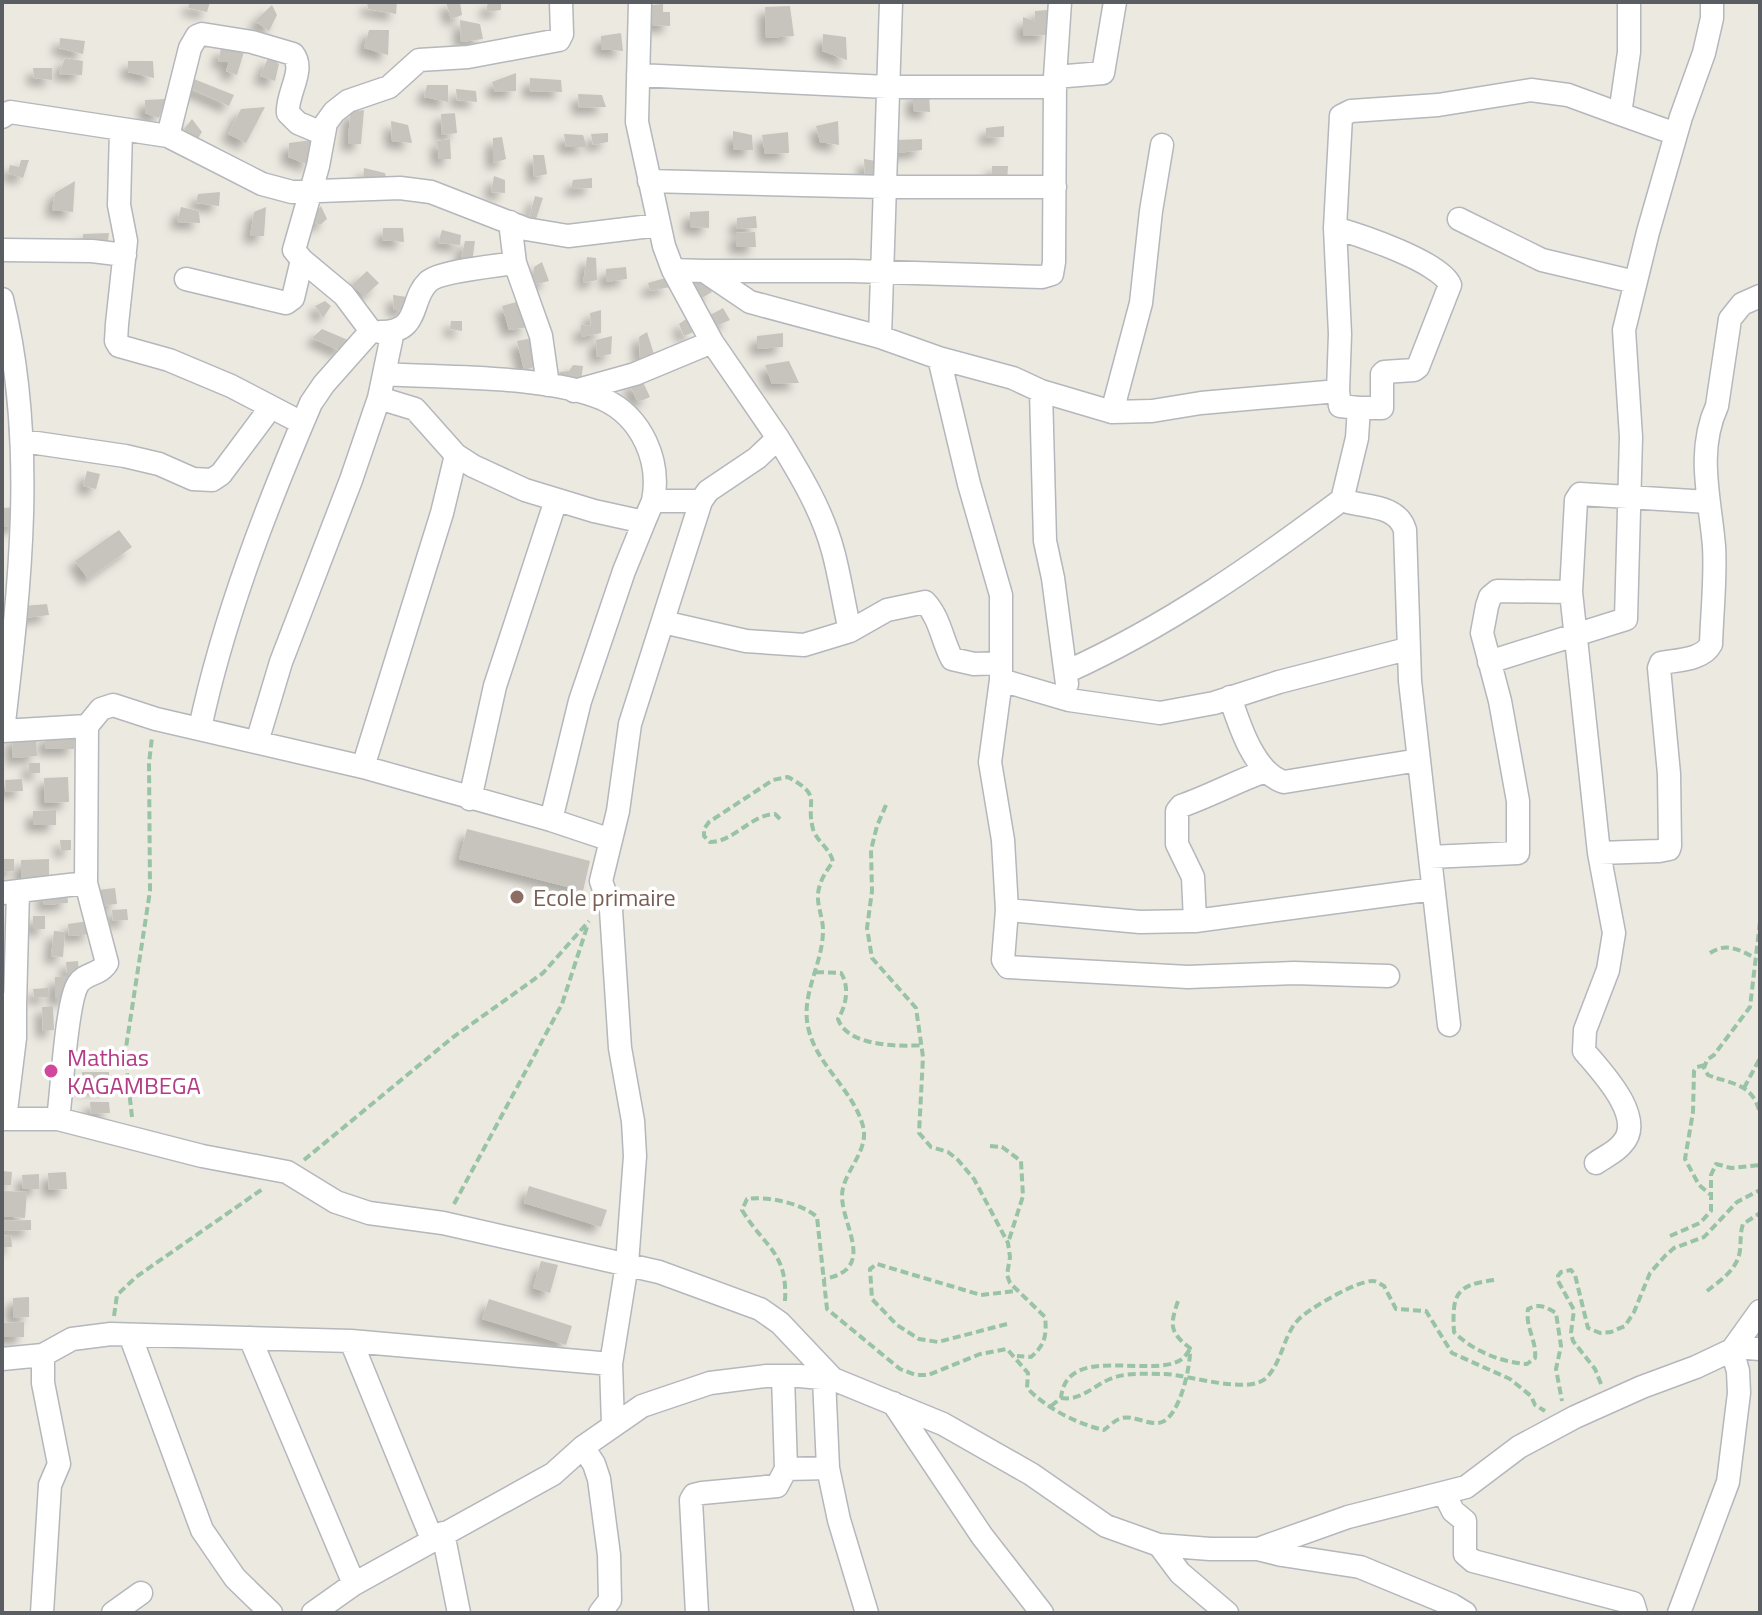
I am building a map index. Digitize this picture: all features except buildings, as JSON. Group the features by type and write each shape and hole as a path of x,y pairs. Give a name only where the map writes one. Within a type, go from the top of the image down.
{"street":[{"path":"257,742 281,662 351,480 384,374 382,331 296,253 329,117 348,101 389,87 419,60 468,57 559,40 562,34 561,2"},
{"path":"640,2 637,122 659,225 673,270 712,342 797,469 833,551 850,631"},
{"path":"880,337 891,2"},
{"path":"673,270 1042,277 1052,274 1055,82 1060,2"},
{"path":"638,75 887,87 1055,82 1103,73 1115,2"},
{"path":"1620,114 1629,52 1629,2"},
{"path":"1489,662 1626,619 1631,437 1624,340 1627,310 1676,134 1704,53 1712,18 1712,2"},
{"path":"168,136 190,48 202,34 262,44 293,54 298,66 288,98 288,113 298,123 324,134"},
{"path":"1335,228 1374,239 1430,266 1447,276 1450,285 1418,367 1382,374 1382,408 1340,406 1335,228 1341,116 1531,90 1568,95 1676,134"},
{"path":"2,117 10,112 168,136 262,184 292,192 400,188 431,192 526,229 568,236 659,225"},
{"path":"121,130 119,205 125,230 125,255 117,324 116,341 119,346 169,360 231,386 302,423"},
{"path":"1112,412 1141,303 1162,145"},
{"path":"649,181 884,187 1055,187"},
{"path":"1459,219 1542,260 1635,282"},
{"path":"510,222 515,263 541,336 548,385"},
{"path":"2,250 92,251 125,255"},
{"path":"186,279 286,303 293,298 302,260"},
{"path":"200,728 230,613 302,423 324,384 382,331 409,322 423,290 433,278 515,263"},
{"path":"704,271 750,302 880,337 1112,412 1152,411 1201,403 1338,391"},
{"path":"1599,853 1659,851 1670,846 1669,774 1659,668 1661,663 1702,654 1711,644 1714,548 1705,453 1711,419 1717,406 1730,319 1742,304 1760,296"},
{"path":"2,299 13,342 23,441 23,524 2,731 87,726"},
{"path":"573,391 635,374 712,342"},
{"path":"939,358 969,484 997,576 1002,616 1001,672 990,762 1003,840 1007,910 1003,960 1008,967 1188,977 1294,973 1388,976"},
{"path":"384,374 548,385 573,391 603,399 639,430 646,442 656,472 653,501 624,571 580,701 551,820"},
{"path":"1041,391 1045,541 1069,700"},
{"path":"379,398 415,409 456,455 473,466 525,490 644,522"},
{"path":"23,441 125,456 159,464 193,479 212,480 221,474 271,407"},
{"path":"1066,672 1106,654 1208,595 1284,544 1344,498 1357,438 1359,408"},
{"path":"613,1425 611,1364 627,1264 635,1156 633,1121 620,1048 611,910 601,881 630,724 701,501 708,491 757,458 778,438"},
{"path":"363,767 442,513 456,455"},
{"path":"1596,1163 1624,1144 1629,1130 1622,1097 1584,1051 1585,1030 1608,970 1614,933 1599,853 1571,592 1576,497 1580,494 1708,502"},
{"path":"1344,498 1348,502 1392,512 1403,523 1407,649 1449,1025"},
{"path":"470,799 495,686 556,500"},
{"path":"653,501 701,501"},
{"path":"1430,857 1518,853 1518,801 1500,701 1481,625 1493,594 1508,591 1571,592"},
{"path":"663,622 746,641 804,645 850,631 887,610 925,602 935,612 944,644 952,659 1001,672 1069,700 1160,713 1194,708 1407,649"},
{"path":"1230,697 1263,772 1284,782 1419,760"},
{"path":"58,1119 71,1005 76,986 84,977 104,969 107,963 86,883 87,726 101,709 113,705 159,720 363,767 611,840"},
{"path":"1195,921 1193,877 1177,844 1177,811 1181,806 1218,794 1236,782 1263,772"},
{"path":"86,883 10,892 8,1005 15,1038 3,1119 58,1119 202,1156 287,1172 336,1202 369,1213 443,1223 627,1264 760,1309 780,1323 829,1379 828,1468 839,1520 867,1613"},
{"path":"1007,910 1140,922 1195,921 1433,889"},
{"path":"1258,1549 1348,1517 1466,1487 1519,1447 1607,1402 1696,1367 1734,1348 1760,1311"},
{"path":"2,1359 43,1355 72,1339 121,1334 351,1341 611,1364"},
{"path":"121,1334 202,1530 235,1578 271,1613"},
{"path":"250,1338 354,1584"},
{"path":"351,1341 437,1536 459,1613"},
{"path":"1734,1348 1760,1349"},
{"path":"1679,1613 1728,1482 1739,1393 1734,1348"},
{"path":"42,1613 50,1485 59,1464 44,1392 43,1355"},
{"path":"697,1613 692,1497 710,1491 777,1486 786,1469 783,1376"},
{"path":"313,1613 354,1584 553,1474 583,1447 642,1406 710,1383 783,1376 829,1379 943,1424 1031,1474 1106,1526 1159,1545 1258,1549 1360,1567 1465,1613"},
{"path":"893,1403 982,1536 1042,1613"},
{"path":"583,1447 599,1479 609,1555 610,1600 600,1613"},
{"path":"786,1469 828,1468"},
{"path":"1444,1493 1453,1511 1465,1521 1465,1554 1473,1561 1633,1603 1636,1613"},
{"path":"1159,1545 1180,1573 1227,1613"},
{"path":"113,1613 141,1593"}],"path":[{"path":"134,1140 125,1054 150,891 149,763 152,737 159,720"},
{"path":"780,819 775,814 765,814 720,842 710,842 704,836 709,822 773,780 788,777 804,786 813,798 813,827 817,838 831,852 833,862 824,875 818,895 823,929 820,962 807,995 809,1032 854,1105 864,1127 864,1143 842,1191 854,1251 850,1265 838,1276 824,1279"},
{"path":"886,805 871,850 872,891 867,928 872,958 916,1008 922,1045 919,1133 931,1147 948,1152 958,1160 974,1179 1008,1243 1010,1257 1007,1275 1016,1291 1045,1317 1046,1339 1039,1350 1031,1357 1014,1355"},
{"path":"443,1223 562,1004 601,881"},
{"path":"121,1334 117,1295 136,1277 320,1149 452,1038 543,973 589,921"},
{"path":"1712,1196 1699,1185 1685,1159 1693,1112 1694,1071 1705,1065 1750,1007 1760,922"},
{"path":"1710,953 1731,947 1755,958"},
{"path":"816,972 834,971 841,973 845,980 846,998 838,1019 845,1031 887,1045 922,1045"},
{"path":"1744,1088 1760,1058"},
{"path":"1705,1065 1708,1075 1744,1088 1757,1101 1760,1113"},
{"path":"990,1146 1002,1147 1021,1161 1023,1196 1008,1243"},
{"path":"1670,1236 1700,1223 1711,1211 1711,1175 1716,1164 1731,1168 1760,1165"},
{"path":"1607,1402 1595,1369 1573,1341 1574,1310 1558,1276 1566,1270 1575,1275 1588,1328 1600,1333 1611,1332 1625,1326 1650,1273 1665,1256 1674,1248 1704,1237 1737,1202 1760,1190"},
{"path":"780,1323 786,1281 781,1261 742,1210 747,1199 781,1202 811,1211 817,1217 827,1309 900,1369 916,1375 928,1375 980,1354 1007,1349 1028,1373 1027,1388 1035,1397 1076,1421 1104,1430 1126,1418 1159,1423 1166,1420 1182,1396 1190,1348"},
{"path":"1707,1291 1734,1266 1740,1254 1739,1235 1743,1224 1760,1213"},
{"path":"1007,1324 938,1342 919,1339 897,1325 872,1299 870,1269 877,1264 981,1295 1016,1291"},
{"path":"1061,1398 1072,1400 1111,1378 1123,1376 1186,1375 1239,1385 1257,1384 1275,1366 1296,1321 1316,1305 1373,1281 1384,1286 1396,1309 1426,1311 1452,1353 1510,1379 1544,1411 1556,1409 1562,1402 1562,1393 1556,1369 1561,1346 1556,1313 1545,1307 1528,1309 1526,1320 1536,1348 1535,1358 1527,1364 1513,1363 1467,1346 1454,1332 1452,1306 1457,1296 1471,1283 1494,1280"},
{"path":"1178,1301 1171,1321 1176,1336 1190,1348"},
{"path":"1051,1406 1061,1398 1068,1378 1082,1371 1109,1364 1171,1363 1183,1358 1190,1348"}],"place":[{"name":"Ecole primaire","path":"517,897"},
{"name":"Mathias KAGAMBEGA","path":"51,1071"}]}
